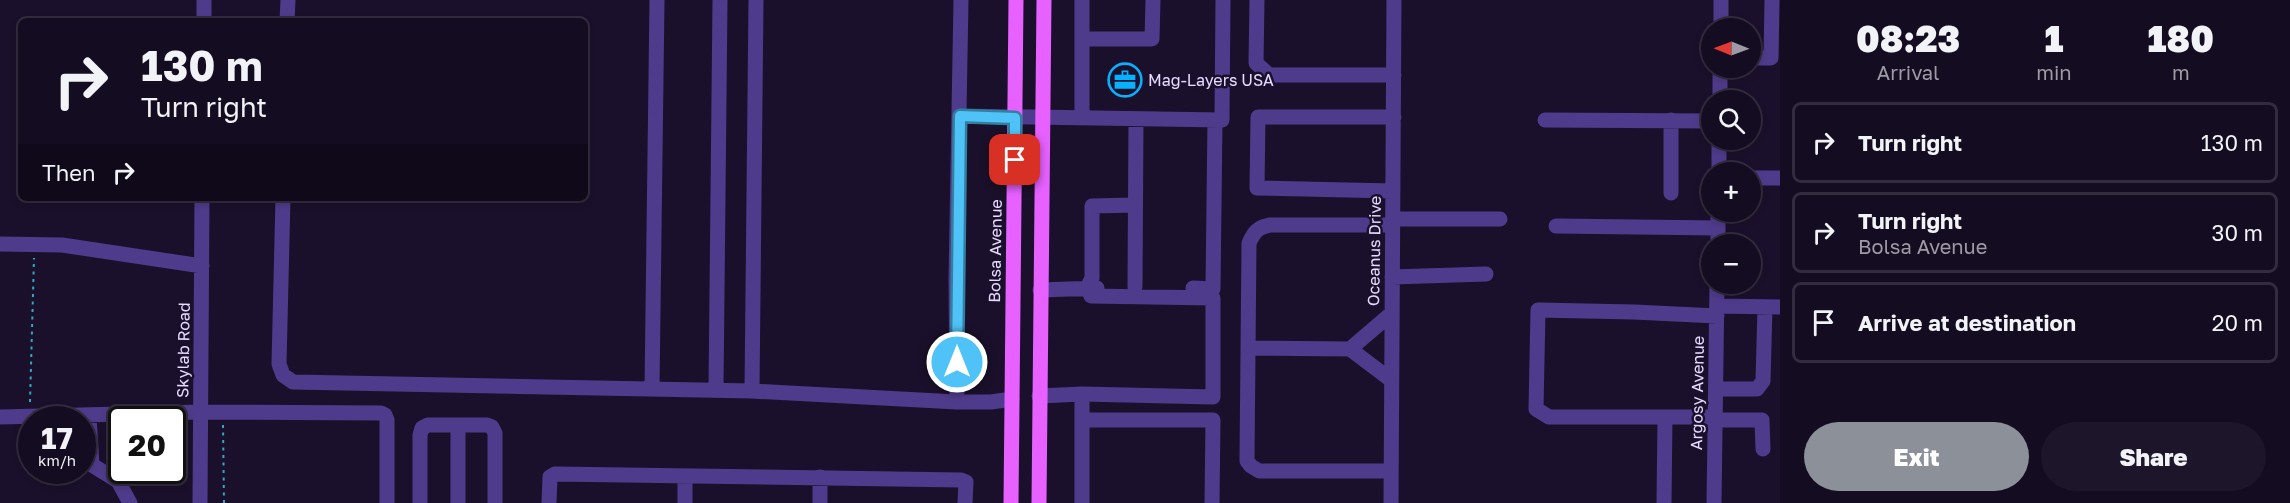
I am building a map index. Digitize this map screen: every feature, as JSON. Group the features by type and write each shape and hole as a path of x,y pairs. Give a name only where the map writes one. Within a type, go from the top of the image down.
{"main road":[{"name":"Bolsa Avenue","path":"1011,503 1016,0"},
{"path":"1039,503 1044,0"},
{"path":"1012,399 1039,396"}],"street":[{"path":"204,0 204,18"},
{"path":"287,18 288,0"},
{"path":"652,389 657,0"},
{"path":"716,390 720,0"},
{"path":"752,391 756,0"},
{"path":"957,402 956,280 961,0"},
{"path":"1082,0 1082,118"},
{"path":"1082,39 1152,39 1153,0"},
{"path":"960,116 1222,120 1223,0"},
{"path":"1257,0 1256,63 1269,75 1394,75"},
{"name":"Oceanus Drive","path":"1390,503 1394,0"},
{"path":"1721,0 1721,18"},
{"path":"1761,58 1771,58 1772,0"},
{"path":"1393,191 1257,188 1257,140 1258,117 1394,117"},
{"path":"1135,287 1136,119"},
{"path":"1040,290 1135,287 1213,289 1215,120"},
{"path":"1545,120 1701,121"},
{"path":"1671,120 1671,193"},
{"path":"1761,178 1780,178"},
{"name":"Skylab Road","path":"200,503 202,201"},
{"path":"283,201 279,364 283,375 293,382 752,391 957,402 991,402 1012,399"},
{"path":"1087,288 1092,278 1092,206 1135,206"},
{"path":"1391,471 1259,471 1247,460 1249,243 1253,233 1260,227 1270,225 1500,219"},
{"path":"1718,222 1718,234"},
{"path":"1557,226 1718,228"},
{"path":"0,244 62,245 202,266"},
{"path":"1392,277 1486,274"},
{"path":"1039,396 1082,394 1213,397 1213,298 1091,296 1087,288"},
{"name":"Argosy Avenue","path":"1714,503 1717,294"},
{"path":"1716,389 1756,389 1763,381 1773,307 1717,311 1538,310 1536,410 1549,417 1762,420 1763,448"},
{"path":"1350,349 1392,313"},
{"path":"1248,348 1350,349 1391,381"},
{"path":"1082,394 1082,503"},
{"path":"96,417 201,412 385,415 387,503"},
{"path":"0,417 18,417"},
{"path":"1664,503 1665,417"},
{"path":"1082,420 1213,420 1212,503"},
{"path":"420,503 420,435 422,428 428,425 487,425 492,427 495,433 495,503"},
{"path":"458,426 458,503"},
{"path":"96,467 118,481 130,503"},
{"path":"549,503 550,477 555,474 961,480 966,482 965,503"},
{"path":"685,476 685,503"},
{"path":"820,477 820,503"}],"path":[{"path":"30,406 34,245"},
{"path":"223,419 224,503"}],"place":[{"name":"Mag-Layers USA","path":"1125,80"}],"route":[{"path":"957,362 956,280 960,116 1015,118 1015,160"}]}
